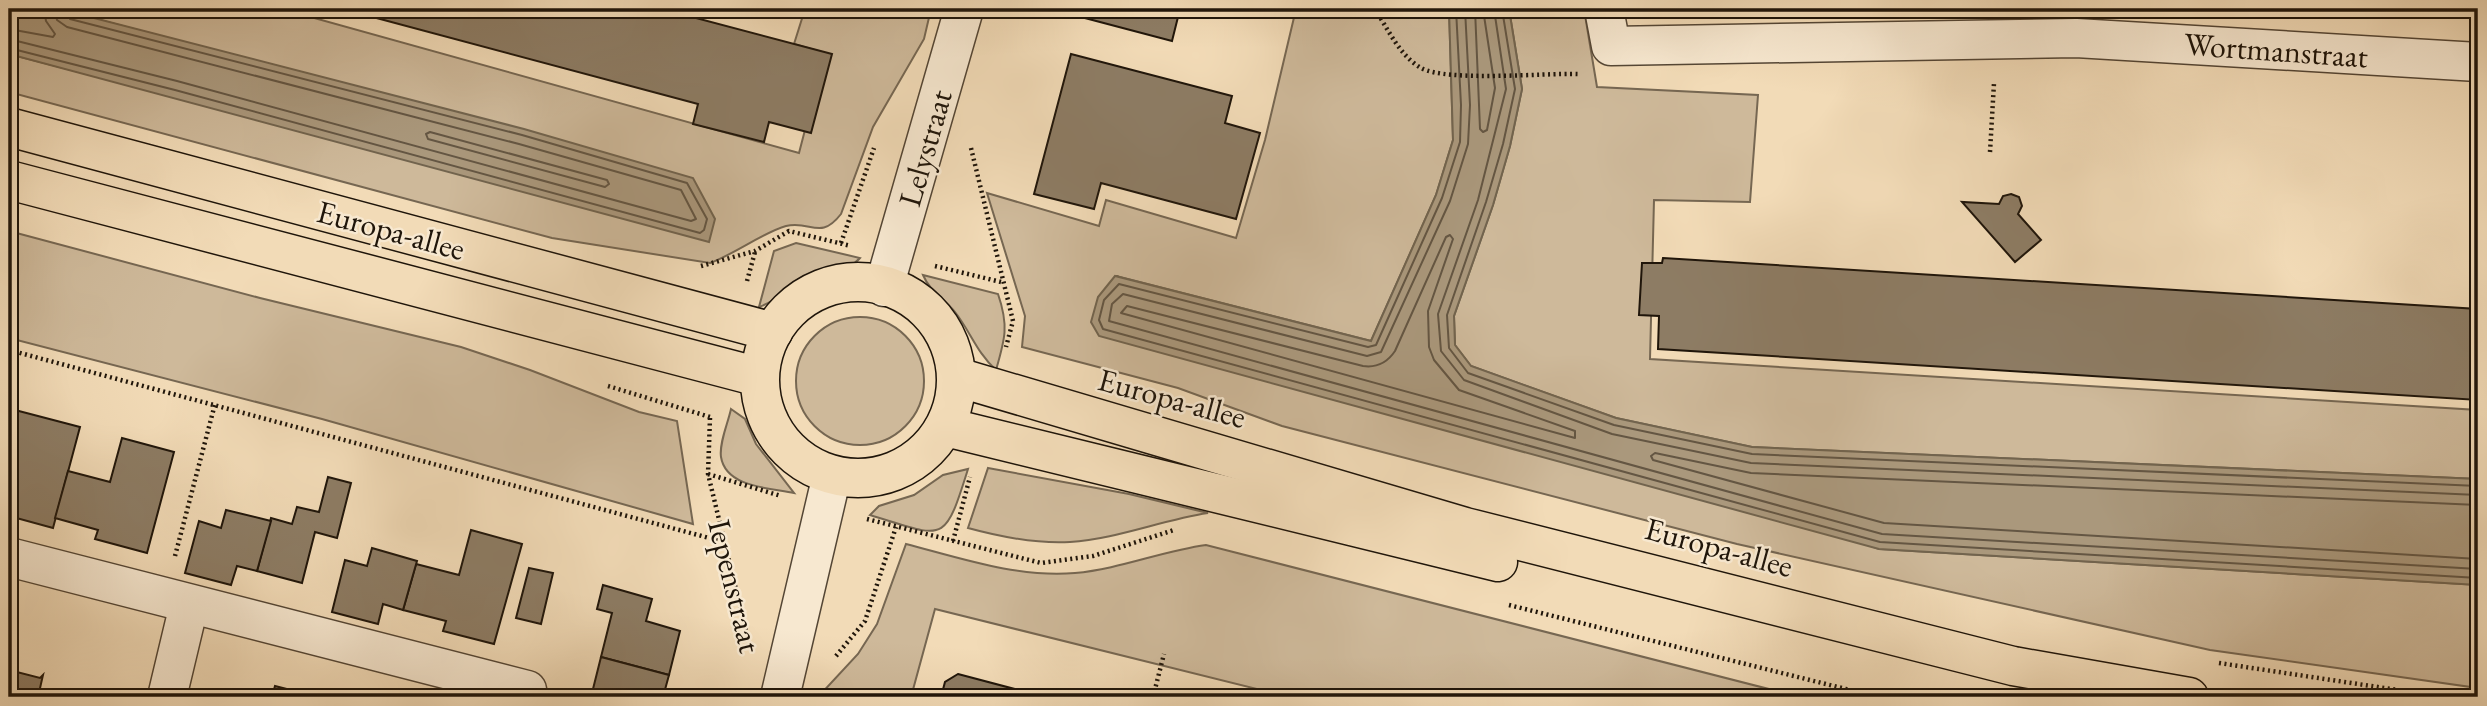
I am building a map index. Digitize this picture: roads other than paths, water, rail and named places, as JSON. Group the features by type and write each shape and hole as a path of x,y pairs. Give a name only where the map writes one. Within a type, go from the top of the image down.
{"main road":[{"name":"Europa-allee","path":"9,127 773,332"},
{"name":"Europa-allee","path":"9,180 759,377"},
{"path":"846,282 884,287 908,294 934,316 951,344 957,377 955,403 946,428 925,453 897,471 865,479 832,475 802,462 779,439 764,410 759,377 763,354 773,332 791,307 816,290 846,282"},
{"name":"Europa-allee","path":"957,377 1465,527 2013,666 2189,697"},
{"name":"Europa-allee","path":"946,428 2012,689 2058,697"}],"street":[{"name":"Lelystraat","path":"884,287 964,9"},
{"name":"Wortmanstraat","path":"1604,9 1611,46 1996,39 2073,23 2478,62"},
{"name":"Iepenstraat","path":"780,697 832,475"},
{"path":"9,557 527,690"},
{"path":"167,697 176,601"}],"water":[{"path":"9,9 59,9 524,129 693,178 715,219 709,242 9,54"},
{"path":"1449,9 1509,9 1522,89 1510,146 1493,205 1454,316 1455,345 1471,366 1616,418 1752,447 2478,479 2478,585 1879,549 1099,336 1091,322 1098,297 1115,276 1371,341 1436,195 1453,140"}]}
